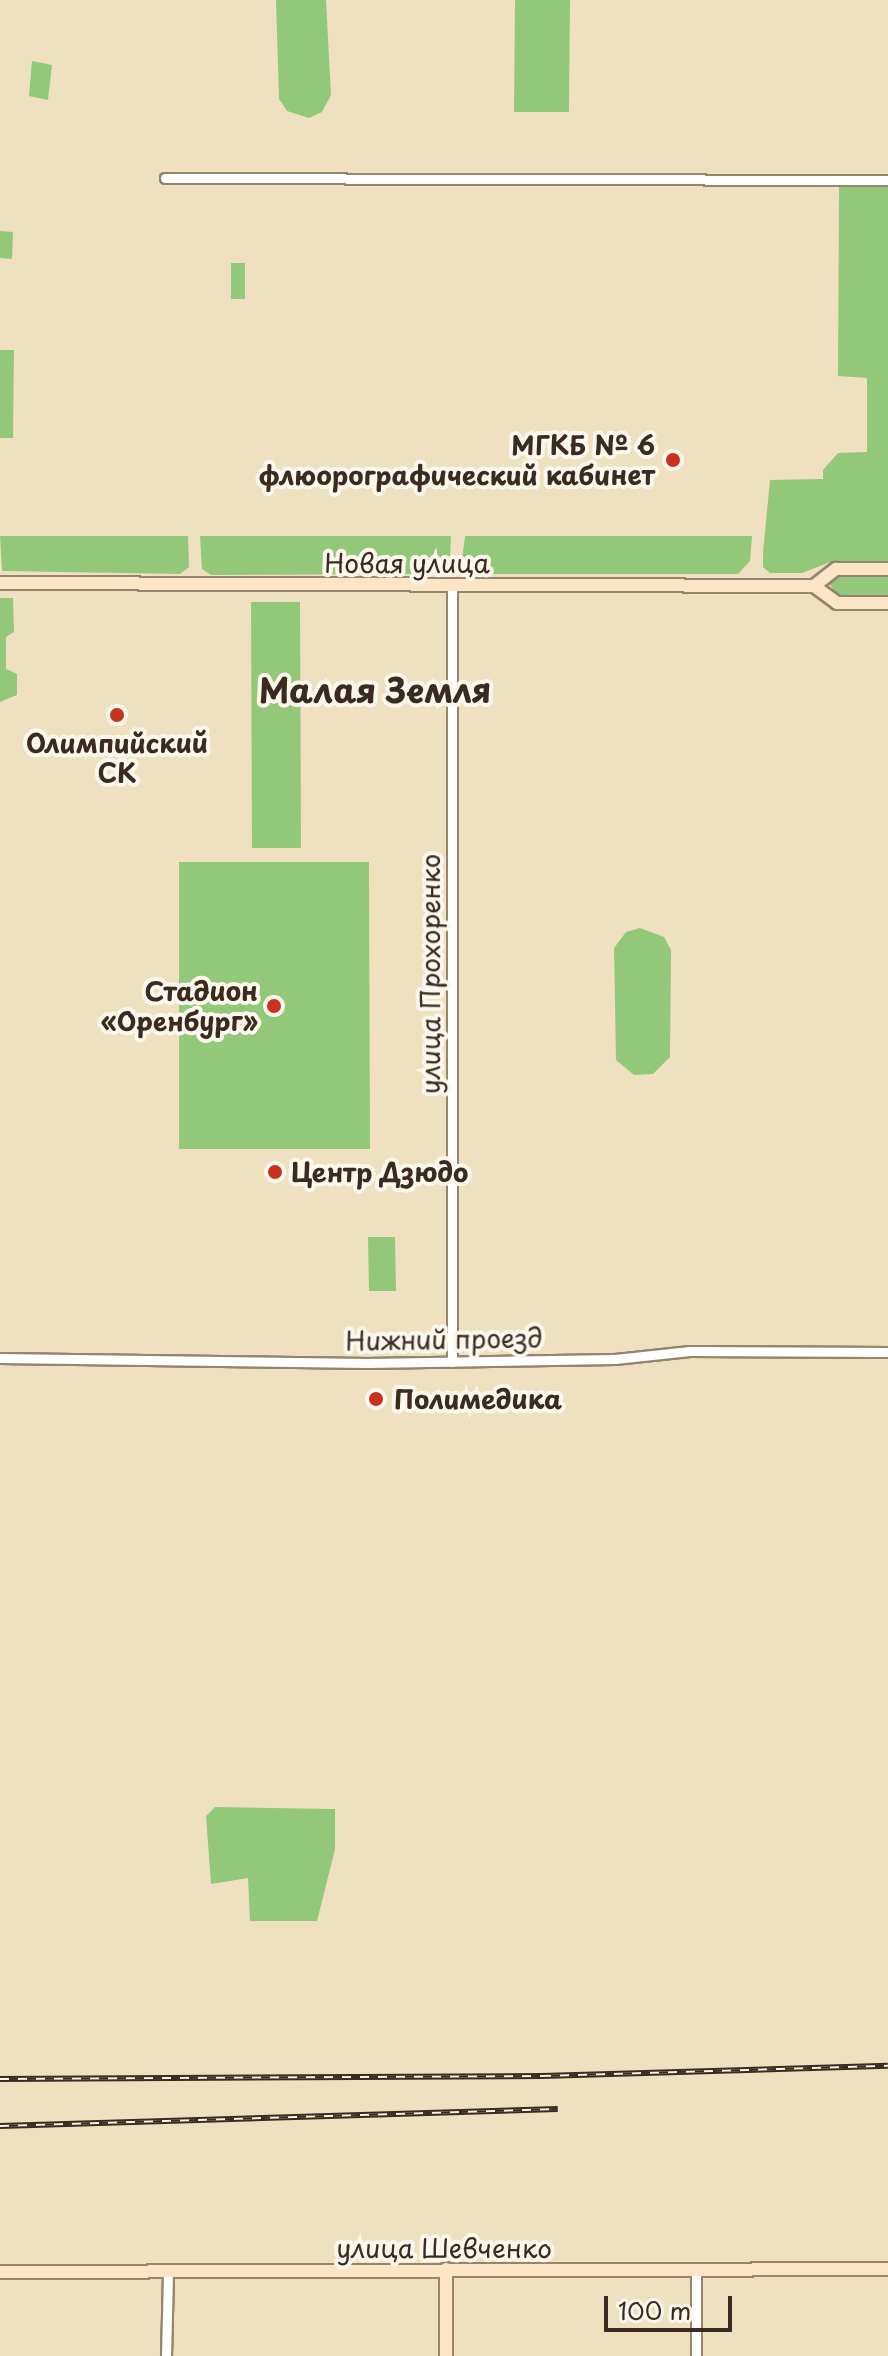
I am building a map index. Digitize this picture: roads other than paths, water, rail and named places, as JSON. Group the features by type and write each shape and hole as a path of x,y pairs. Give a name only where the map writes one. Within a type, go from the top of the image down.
{"main road":[{"name":"Новая улица","path":"814,586 836,569 888,569"},
{"name":"Новая улица","path":"0,583 814,586 837,603 888,603"},
{"path":"446,2269 446,2356"},
{"name":"улица Шевченко","path":"0,2272 888,2269"}],"street":[{"path":"165,178 888,180"},
{"name":"улица Прохоренко","path":"452,586 452,1362"},
{"name":"Нижний проезд","path":"0,1358 452,1362 615,1359 690,1351 888,1352"},
{"path":"696,2269 696,2356"},
{"path":"166,2356 168,2272"}],"railway":[{"path":"0,2079 542,2076 888,2066"},
{"path":"0,2126 558,2109"}],"place":[{"name":"МГКБ № 6 флюорографический кабинет","path":"673,460"},
{"name":"Олимпийский СК","path":"117,715"},
{"name":"Стадион «Оренбург»","path":"274,1006"},
{"name":"Центр Дзюдо","path":"275,1172"},
{"name":"Полимедика","path":"376,1399"}],"district":[{"name":"Малая Земля","path":"375,690"}]}
